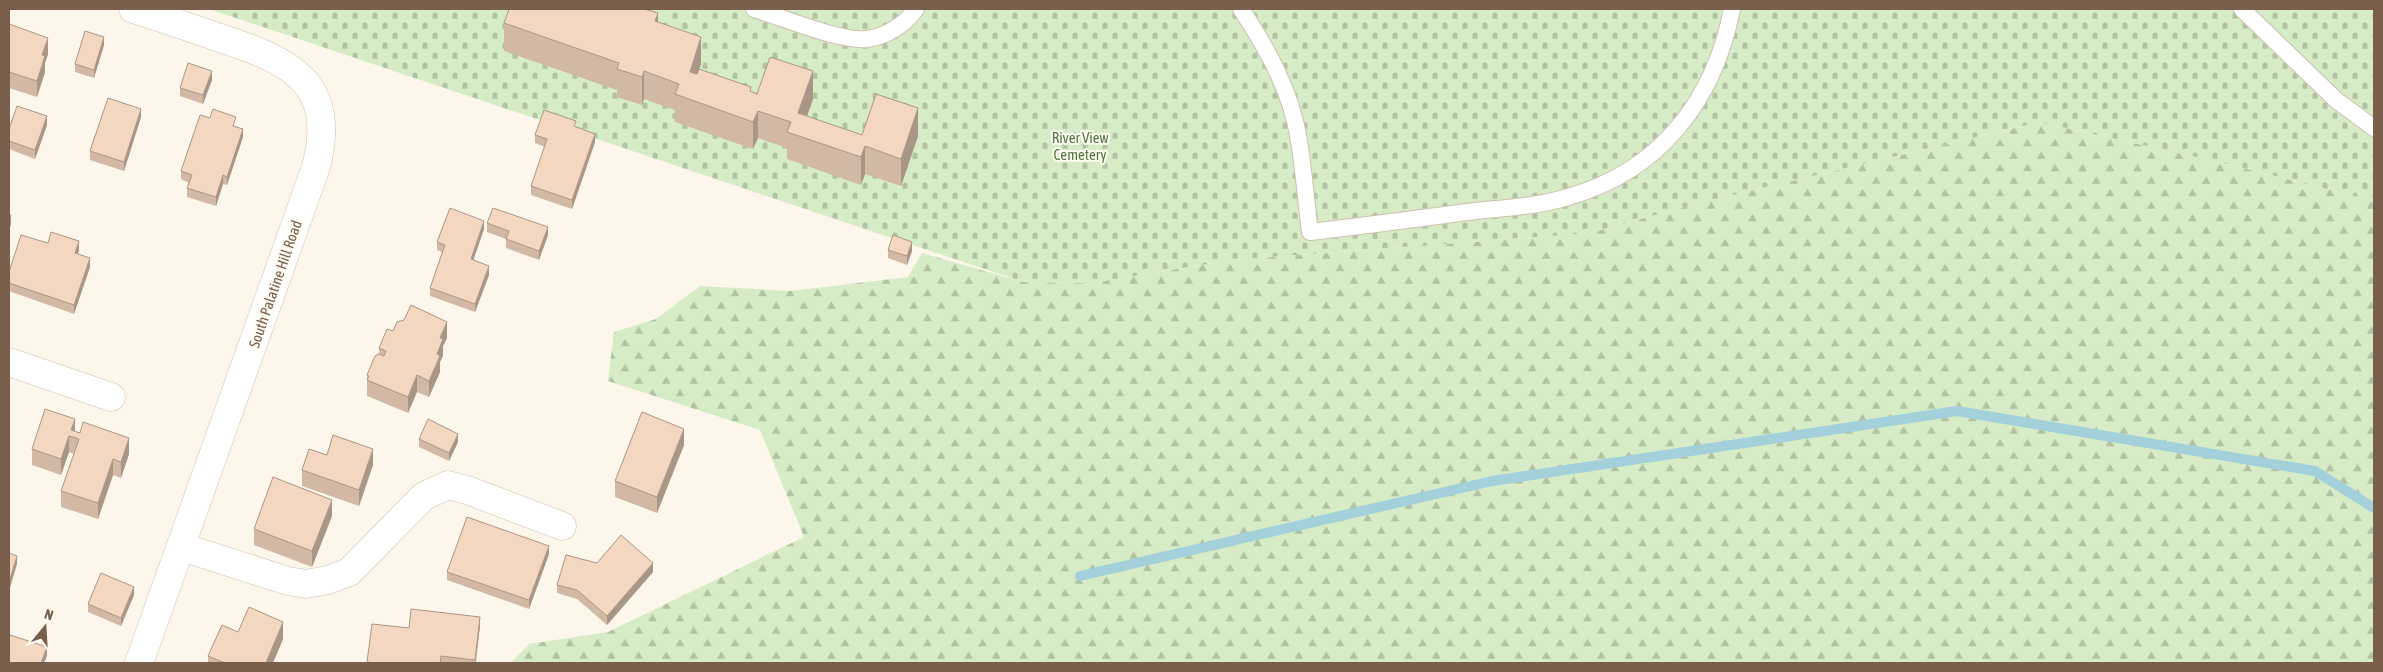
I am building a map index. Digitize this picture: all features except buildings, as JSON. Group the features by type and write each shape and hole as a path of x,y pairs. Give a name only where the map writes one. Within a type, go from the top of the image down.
{"street":[{"name":"South Palatine Hill Road","path":"133,9 252,48 284,64 296,73 314,95 323,125 322,143 316,167 139,663"},
{"path":"9,362 111,397"},
{"path":"182,546 288,582 306,584 328,580 349,572 424,496 448,485 467,490 562,526"}],"lane":[{"path":"754,9 850,38 867,39 902,24 916,9"},
{"path":"1241,9 1259,37 1287,95 1299,140 1310,232 1567,198 1622,176 1646,159 1670,137 1690,113 1710,81 1721,55 1732,9"},
{"path":"2242,9 2336,100 2374,128"}],"green space":[{"name":"River View Cemetery","path":"209,9 2374,9 2374,201 2219,162 2039,122 1708,201 1589,233 1231,260 1091,283 1023,282"},
{"path":"2039,122 2219,162 2374,201 2374,663 511,663 529,644 608,632 804,537 760,430 608,381 614,332 656,319 700,286 791,291 908,277 922,253 1023,282 1091,283 1231,260 1589,233 1708,201"}],"waterway":[{"path":"1080,576 1492,481 1957,411 2315,471 2374,508"}]}
